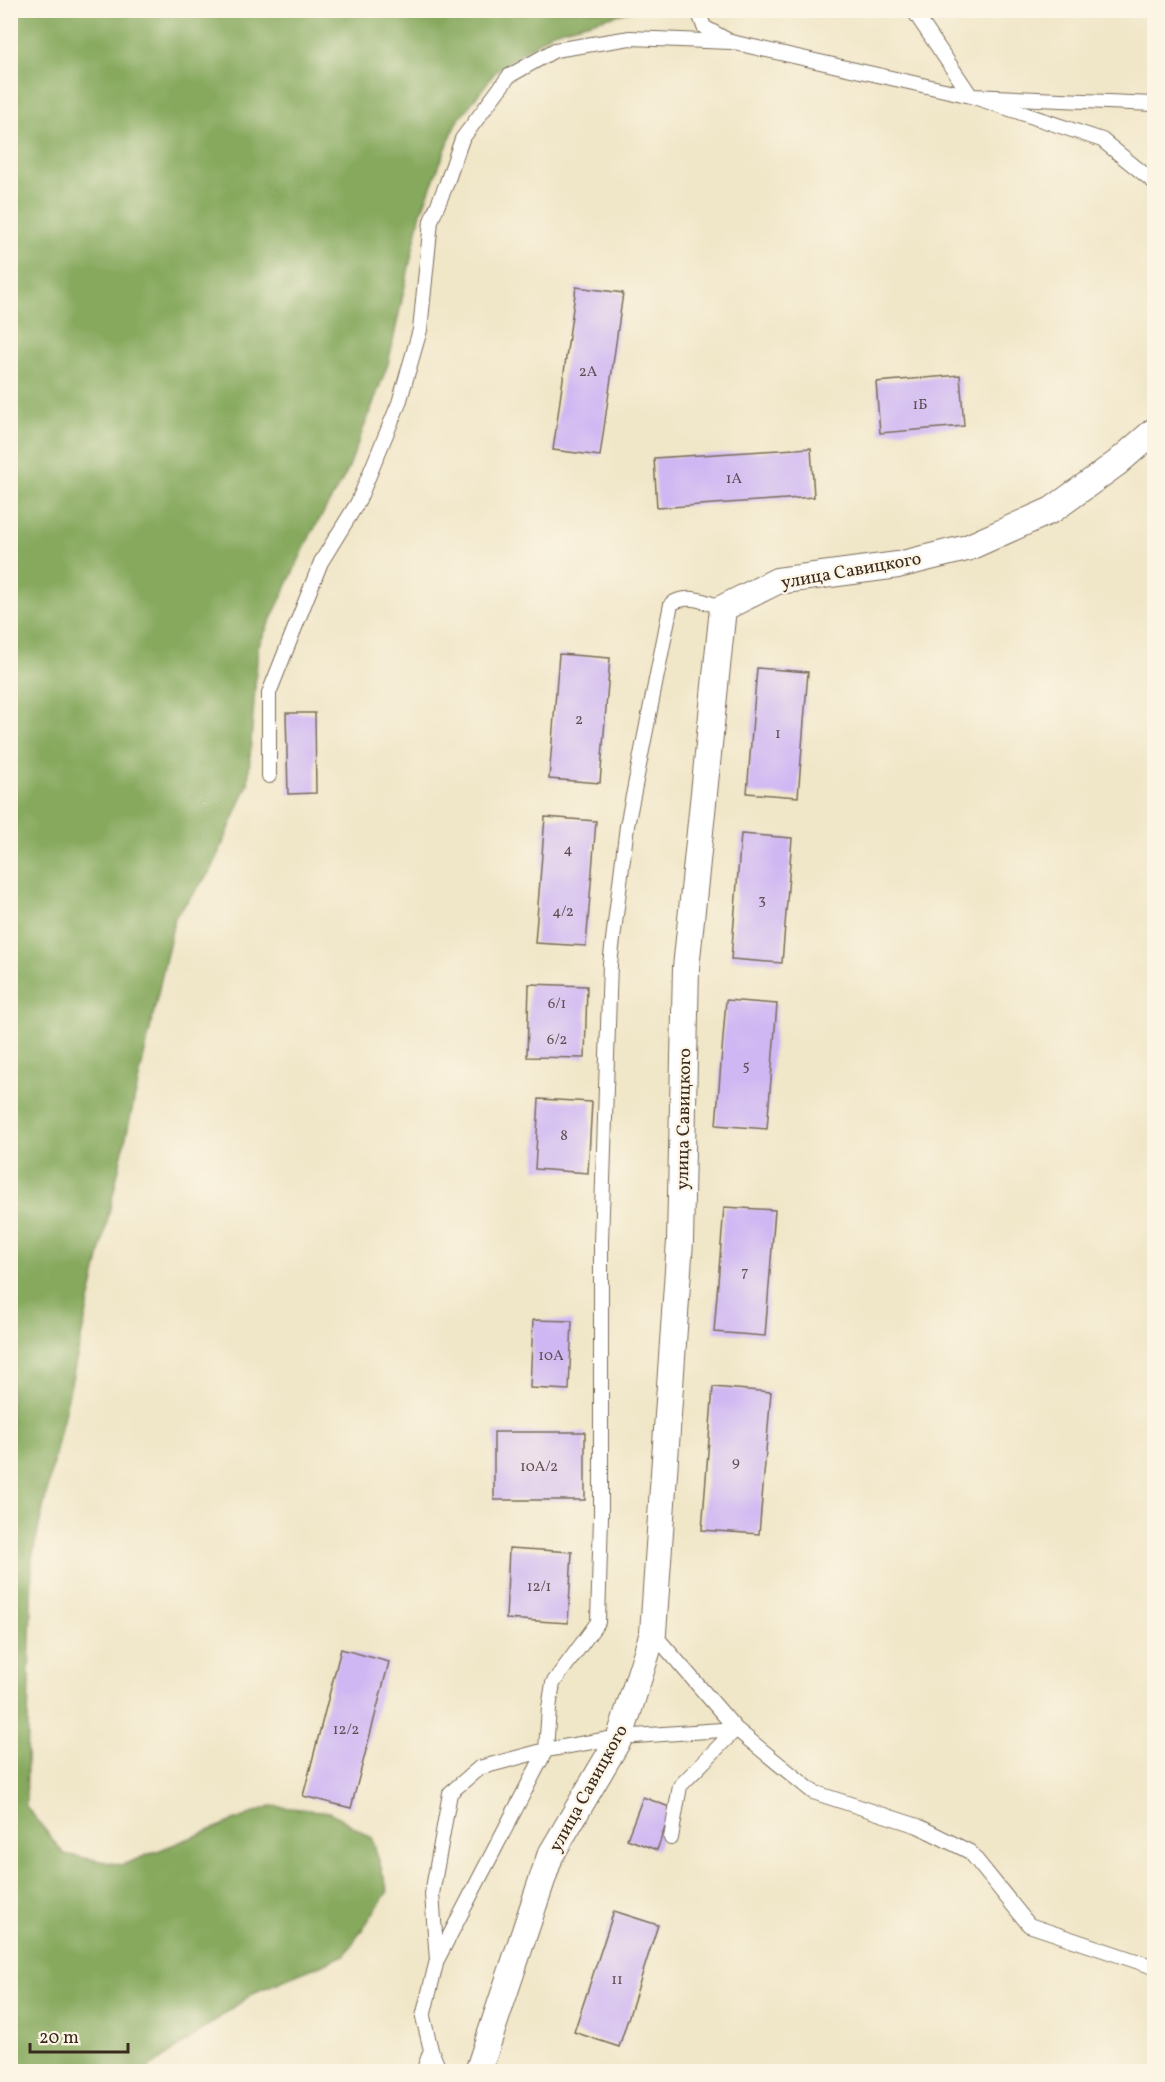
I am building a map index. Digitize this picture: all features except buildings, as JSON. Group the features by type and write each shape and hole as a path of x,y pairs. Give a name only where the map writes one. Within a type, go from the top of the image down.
{"street":[{"name":"улица Савицкого","path":"478,2072 550,1856 620,1737 652,1633 680,1241 686,968 723,608 777,581 898,565 967,548 1052,510 1117,463 1155,431"}],"lane":[{"path":"698,10 704,27 731,42"},
{"path":"913,10 972,96"},
{"path":"268,776 268,693 321,562 358,502 399,403 420,330 431,221 447,185 462,139 510,76 555,50 630,38 731,42 972,96 1102,140 1155,182"},
{"path":"972,96 1155,104"},
{"path":"440,2072 431,2050 423,2018 436,1960 546,1750 553,1683 598,1622 601,1516 601,1242 609,976 627,826 671,604 680,599 696,599 723,608"},
{"path":"652,1633 736,1729 813,1792 918,1826 969,1852 1029,1925 1155,1967"},
{"path":"436,1960 432,1894 450,1793 478,1768 546,1750 620,1737 736,1729"},
{"path":"671,1838 680,1786 736,1729"},
{"path":"423,2072 431,2050"}],"green space":[{"path":"11,10 632,11 553,32 497,70 456,123 421,212 388,364 347,472 311,534 258,647 248,784 212,869 175,917 32,1558 26,1806 64,1854 122,1865 271,1806 330,1812 372,1838 388,1891 345,1955 255,1992 145,2071 11,2071"}]}
